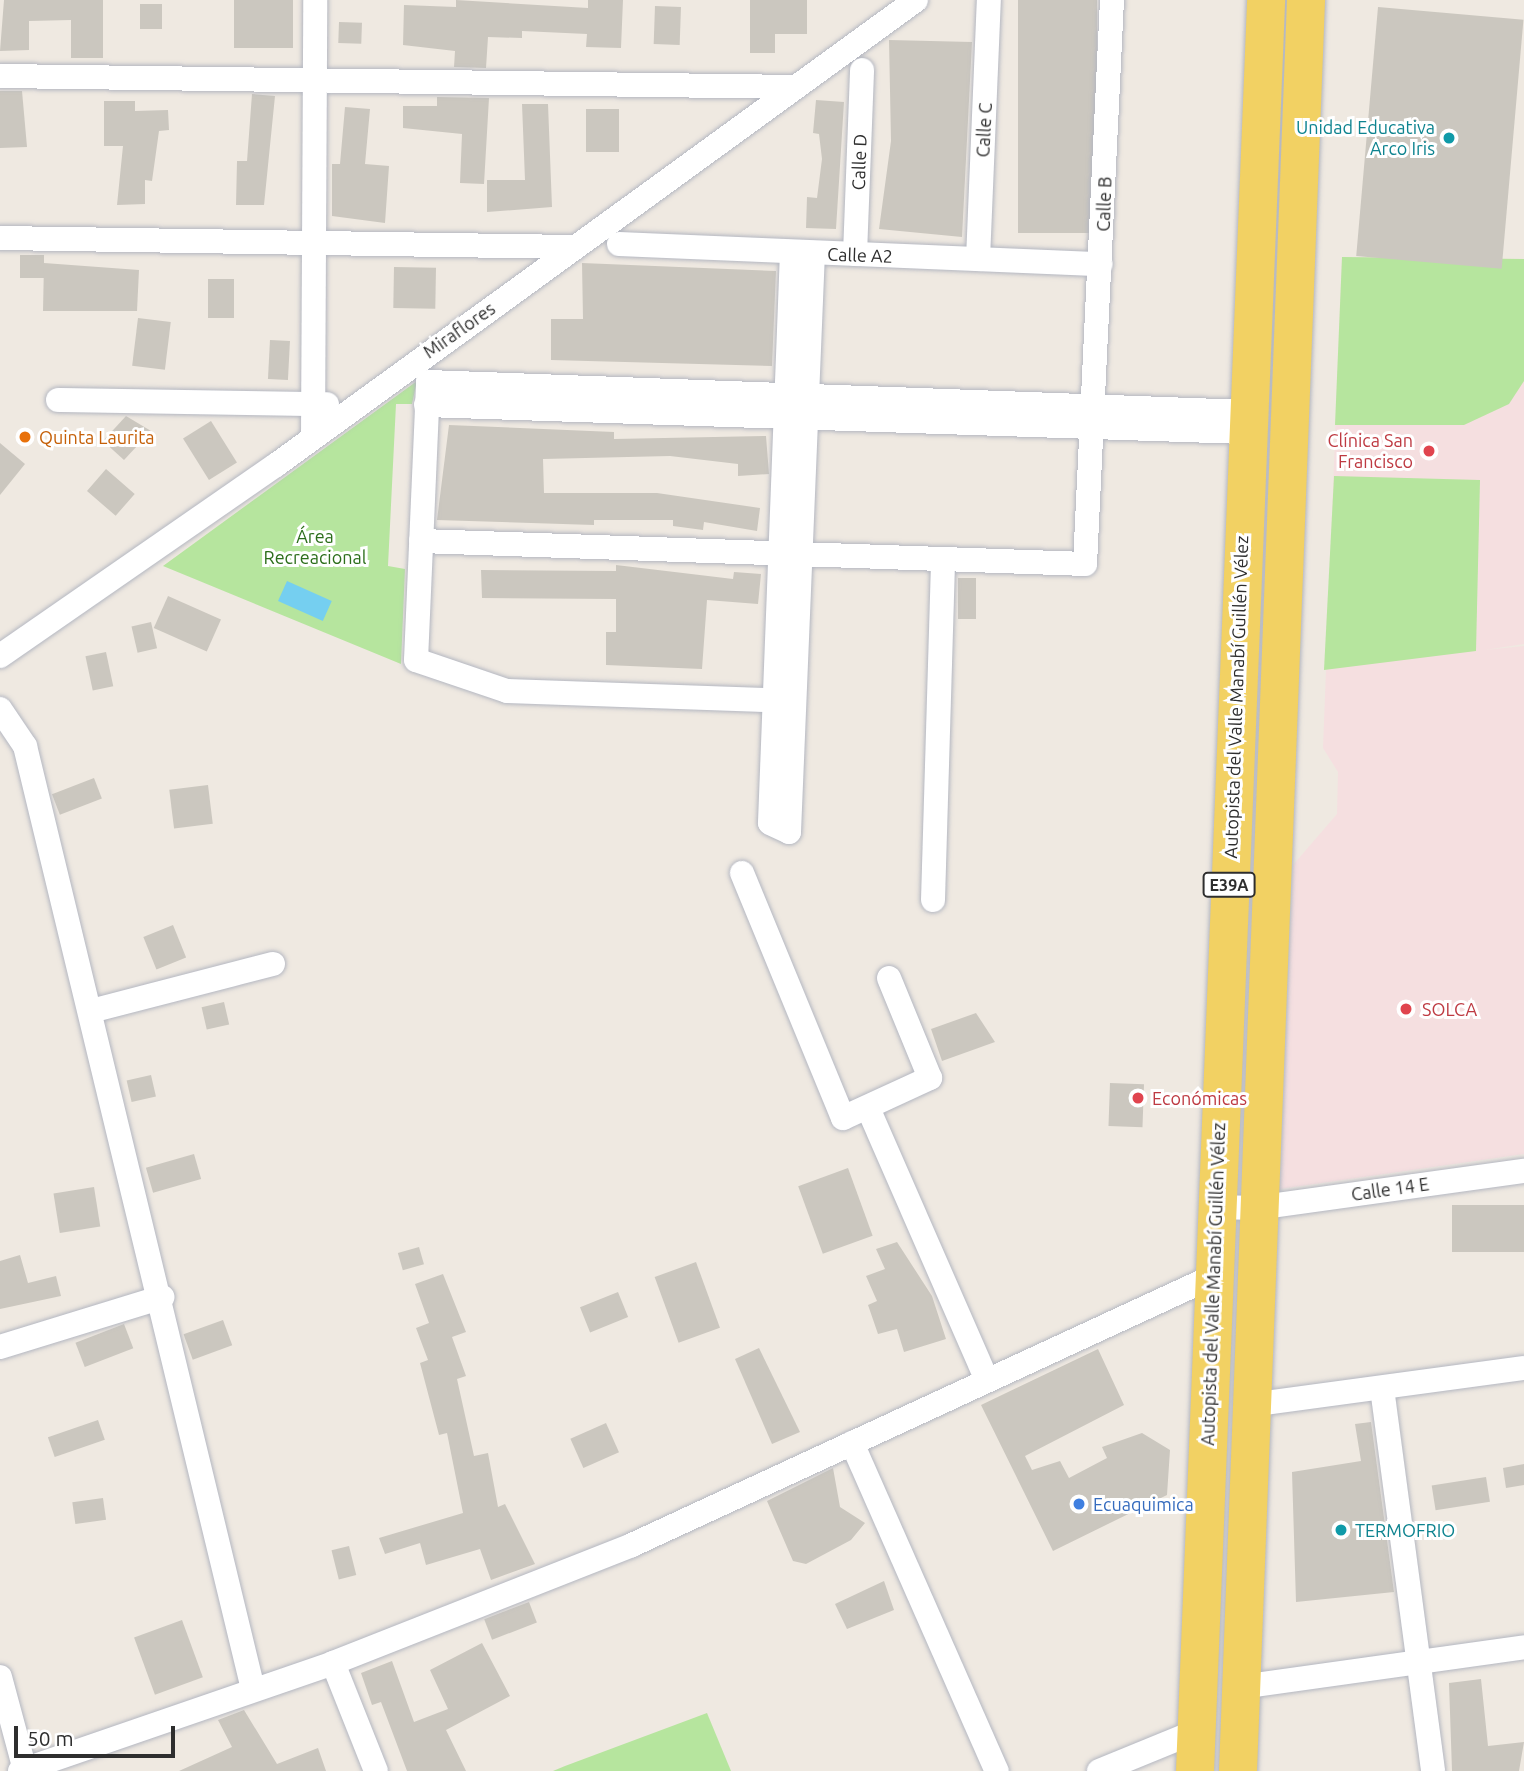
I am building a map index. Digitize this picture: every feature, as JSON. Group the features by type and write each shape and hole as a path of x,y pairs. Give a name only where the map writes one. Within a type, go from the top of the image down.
{"main road":[{"name":"Autopista del Valle Manabí Guillén Vélez","path":"1195,1771 1266,0"},
{"name":"E39A","path":"1238,1771 1256,1208 1307,0"},
{"path":"1237,695 1280,689"}],"street":[{"path":"313,437 315,0"},
{"name":"Miraflores","path":"0,656 313,437 356,403 916,0"},
{"name":"Calle C","path":"978,259 989,0"},
{"name":"Calle B","path":"943,561 1085,564 1096,419 1112,0"},
{"name":"Calle D","path":"855,254 862,70"},
{"path":"0,76 793,88"},
{"path":"0,238 575,247"},
{"name":"Calle A2","path":"619,244 1101,264"},
{"path":"803,253 795,406 788,554 783,700 508,691 416,660 428,382 795,406 1096,419 1247,422"},
{"path":"58,400 356,403"},
{"path":"421,541 943,561 933,900"},
{"path":"0,709 24,746 163,1297 253,1689"},
{"path":"742,873 843,1118 930,1078 889,978"},
{"path":"91,1011 273,964"},
{"path":"867,1108 987,1380"},
{"name":"Calle 14 E","path":"1216,1207 1256,1208 1524,1171"},
{"path":"0,1677 22,1770 83,1762 253,1689 333,1663 632,1545 1214,1276"},
{"path":"0,1348 163,1297"},
{"path":"1250,1405 1524,1368"},
{"path":"1382,1388 1433,1771"},
{"path":"852,1443 997,1771"},
{"path":"1241,1687 1524,1647"},
{"path":"333,1663 376,1771"},
{"path":"1099,1771 1197,1731"}],"shaded area":[{"name":"SOLCA","path":"1342,257 1524,259 1524,644 1485,650 1524,646 1524,1154 1280,1189 1293,865 1337,814 1338,772 1323,748"}],"green space":[{"path":"1342,257 1524,259 1524,381 1509,404 1464,425 1335,425"},
{"name":"Área Recreacional","path":"417,381 412,404 396,404 388,566 405,569 401,664 163,566"},
{"path":"1334,476 1480,480 1476,651 1324,670"},
{"path":"707,1713 731,1771 553,1771 565,1766"}],"water":[{"path":"287,581 332,601 323,621 278,601"}],"building":[{"path":"4,0 103,0 103,58 71,58 71,20 29,21 29,50 0,51"},
{"path":"234,0 293,0 293,48 234,48"},
{"path":"456,0 588,8 588,0 623,0 621,48 586,47 587,34 522,31 522,38 488,37 486,68 454,67 455,51 403,45 404,5 456,7"},
{"path":"750,0 807,0 807,34 775,34 775,53 750,53"},
{"path":"1018,0 1097,0 1097,233 1018,233"},
{"path":"140,4 162,4 162,29 140,29"},
{"path":"655,6 681,7 680,45 654,44"},
{"name":"Unidad Educativa Arco Iris","path":"1378,7 1523,20 1502,269 1356,256"},
{"path":"339,22 362,23 361,44 338,43"},
{"path":"889,40 972,42 962,237 879,229 891,141"},
{"path":"0,91 22,91 27,147 0,148"},
{"path":"252,94 275,96 264,205 236,205 237,161 247,161"},
{"path":"437,97 489,98 484,184 460,183 462,134 403,128 403,106 437,106"},
{"path":"816,100 844,102 836,229 806,228 807,197 817,198 822,159 819,134 813,133"},
{"path":"104,101 135,101 135,111 168,110 169,130 159,131 152,181 145,180 145,204 117,205 123,146 104,146"},
{"path":"522,104 548,104 552,207 487,212 487,180 525,180"},
{"path":"345,107 370,109 365,164 389,166 385,223 332,216 332,164 340,164"},
{"path":"586,109 619,109 619,152 586,152"},
{"path":"20,255 44,255 44,278 20,278"},
{"path":"44,263 139,270 137,311 43,311"},
{"path":"582,263 776,271 772,366 551,360 551,319 583,319"},
{"path":"394,267 436,268 435,309 393,308"},
{"path":"208,279 234,279 234,318 208,318"},
{"path":"138,318 171,322 165,370 132,366"},
{"path":"270,340 290,341 288,380 268,379"},
{"path":"126,416 151,431 124,460 103,441"},
{"path":"211,421 237,463 209,480 183,438"},
{"path":"449,425 614,432 614,439 766,436 769,474 738,476 738,464 670,456 543,459 544,493 657,493 760,508 757,531 704,522 703,530 673,526 673,520 594,520 594,525 437,520"},
{"path":"0,443 25,464 0,495"},
{"path":"106,469 135,494 116,516 87,491"},
{"path":"616,565 733,579 734,572 761,574 758,604 707,600 702,669 606,665 606,632 616,632 616,599 482,598 481,570 616,571"},
{"path":"958,578 976,578 976,619 958,619"},
{"path":"168,596 221,620 207,652 154,628"},
{"path":"151,622 157,648 138,653 132,626"},
{"path":"106,652 113,686 93,691 85,656"},
{"path":"94,778 102,799 60,815 52,794"},
{"path":"208,785 213,824 174,828 169,790"},
{"path":"173,925 186,957 156,969 143,937"},
{"path":"224,1002 229,1024 207,1030 202,1007"},
{"path":"976,1013 995,1042 942,1061 931,1029"},
{"path":"151,1075 156,1096 132,1102 127,1081"},
{"path":"1110,1083 1144,1084 1142,1127 1108,1126"},
{"path":"194,1154 201,1179 153,1193 146,1168"},
{"path":"848,1168 873,1236 823,1254 798,1186"},
{"path":"94,1187 100,1227 60,1233 54,1193"},
{"path":"1452,1205 1524,1205 1524,1252 1452,1252"},
{"path":"897,1242 932,1296 946,1339 904,1352 897,1329 878,1334 868,1305 877,1301 866,1276 885,1269 876,1249"},
{"path":"419,1247 424,1264 403,1270 398,1253"},
{"path":"20,1255 28,1283 56,1276 61,1296 0,1309 0,1261"},
{"path":"696,1262 720,1328 679,1343 655,1277"},
{"path":"443,1274 466,1332 452,1337 466,1376 457,1379 474,1456 488,1453 498,1507 505,1504 535,1564 491,1580 480,1549 426,1565 420,1543 385,1554 379,1538 463,1513 447,1433 439,1435 420,1363 428,1360 416,1328 429,1323 415,1284"},
{"path":"618,1292 628,1317 590,1332 580,1307"},
{"path":"223,1320 232,1345 193,1360 184,1334"},
{"path":"124,1324 133,1348 85,1367 75,1343"},
{"path":"759,1348 800,1432 772,1444 735,1359"},
{"path":"1098,1349 1124,1405 1025,1456 1032,1470 1060,1461 1069,1478 1107,1458 1102,1447 1142,1433 1170,1450 1167,1495 1053,1551 981,1405"},
{"path":"98,1420 105,1440 55,1457 48,1437"},
{"name":"TERMOFRIO","path":"1371,1422 1394,1592 1296,1602 1292,1472 1361,1461 1355,1424"},
{"path":"606,1423 619,1452 583,1468 570,1439"},
{"path":"1524,1464 1524,1485 1506,1488 1503,1468"},
{"path":"833,1468 840,1507 865,1523 851,1540 806,1564 793,1561 767,1501"},
{"path":"1486,1477 1490,1502 1436,1510 1432,1486"},
{"path":"103,1498 106,1520 75,1524 72,1502"},
{"path":"349,1546 356,1575 339,1579 332,1550"},
{"path":"884,1581 894,1610 847,1629 835,1604"},
{"path":"529,1602 537,1623 492,1640 484,1619"},
{"path":"182,1620 203,1677 155,1695 134,1637"},
{"path":"482,1643 510,1696 446,1730 466,1771 407,1771 381,1702 372,1705 361,1673 392,1661 414,1722 448,1709 430,1670"},
{"path":"1481,1679 1488,1746 1524,1742 1519,1771 1452,1771 1449,1683"},
{"path":"244,1710 277,1764 318,1748 326,1771 179,1771 232,1747 218,1720"}],"place":[{"name":"Unidad Educativa Arco Iris","path":"1449,138"},
{"name":"Quinta Laurita","path":"25,437"},
{"name":"Clínica San Francisco","path":"1429,451"},
{"name":"SOLCA","path":"1406,1009"},
{"name":"Económicas","path":"1138,1098"},
{"name":"Ecuaquimica","path":"1079,1504"},
{"name":"TERMOFRIO","path":"1341,1530"}]}
